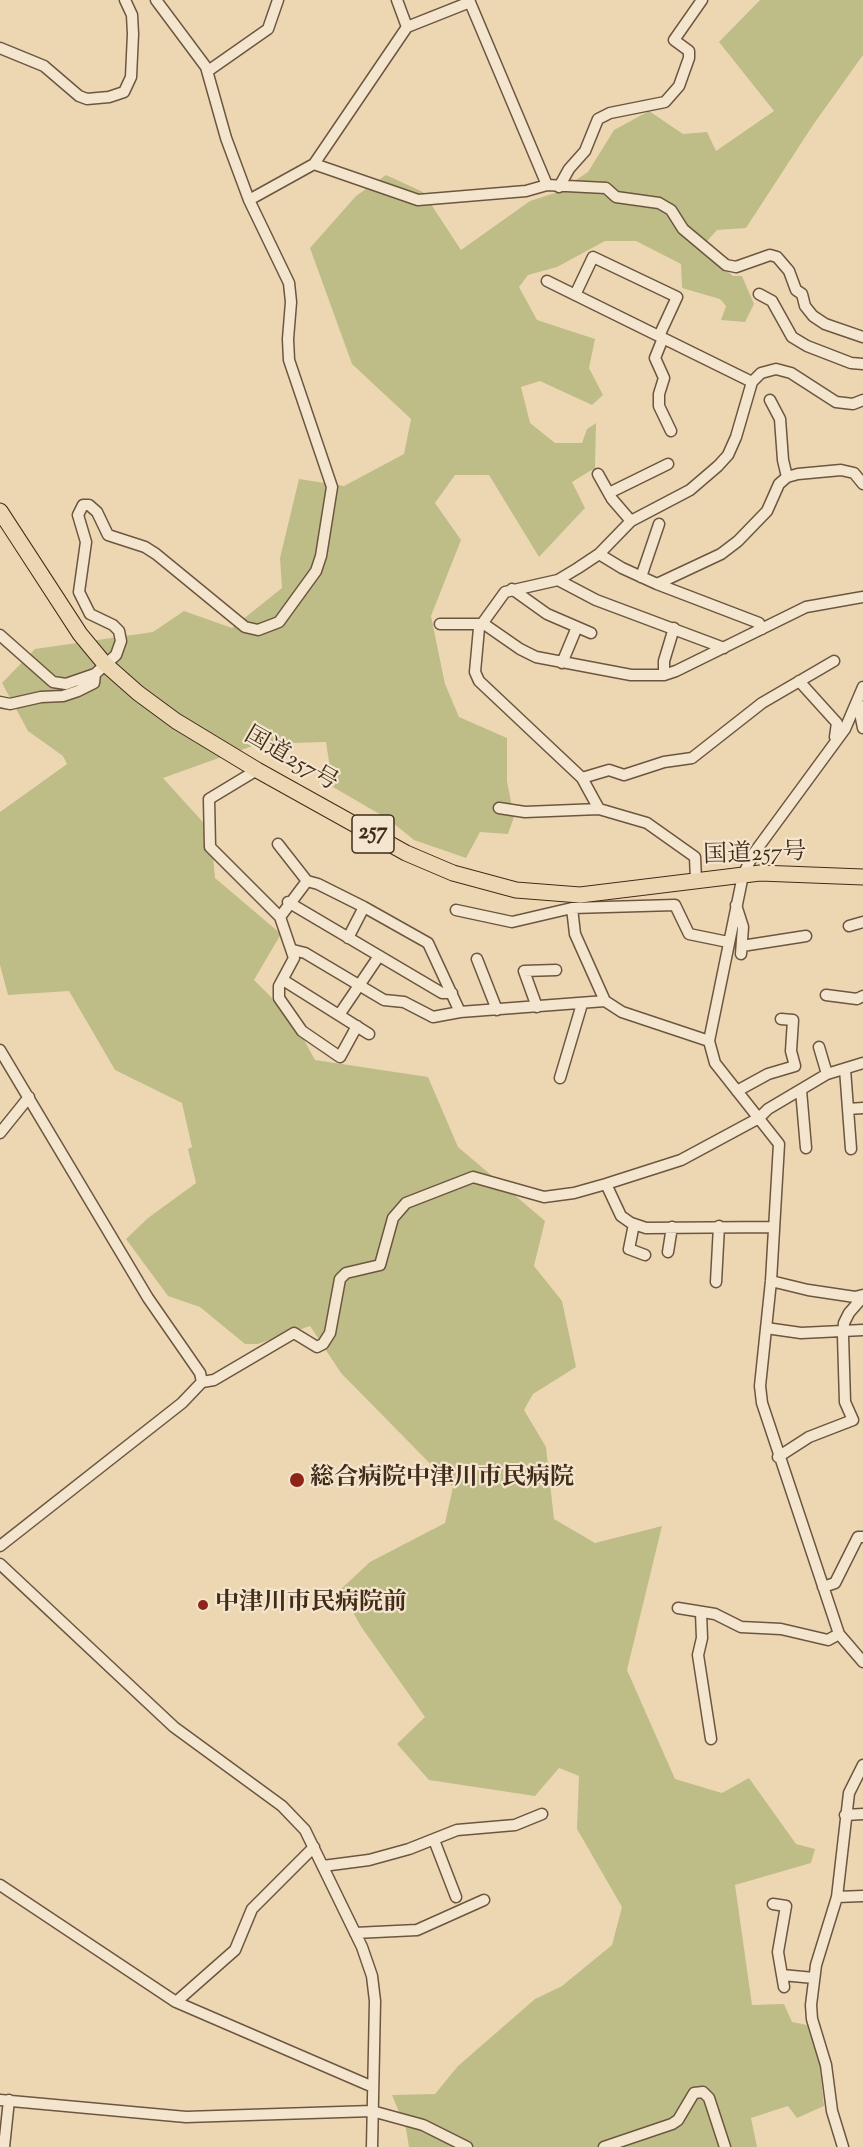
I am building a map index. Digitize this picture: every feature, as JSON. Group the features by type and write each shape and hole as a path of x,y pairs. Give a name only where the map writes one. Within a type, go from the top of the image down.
{"highway":[{"name":"国道257号","path":"0,511 80,634 99,669 176,721 257,770 406,853 470,880 534,892 580,895 760,873 863,878"}],"street":[{"path":"0,48 44,66 79,96 87,99 109,97 124,92 131,77 133,34 132,15 126,0"},
{"path":"0,635 53,682 66,684 99,669 116,656 121,640 119,631 90,614 79,592 86,542 78,515 82,505 89,505 97,512 108,536 145,547 245,627 258,630 279,622 316,571 321,556 332,487 290,360 289,283 249,200 226,138 203,59 156,0"},
{"path":"208,71 268,29 278,0"},
{"path":"397,0 407,27"},
{"path":"553,186 585,151 598,119 610,113 665,102 679,86 689,51 674,40 702,0"},
{"path":"249,200 314,164 407,27 470,1 553,186"},
{"path":"314,164 418,200 526,191 553,186 606,188 616,197 659,203 671,210 683,229 731,267 770,255 777,257 789,271 796,290 802,294 805,306 813,316 825,324 863,337"},
{"path":"576,295 593,257 677,297 655,358 664,378 659,394 659,406 671,431"},
{"path":"547,281 752,382"},
{"path":"759,294 772,301 792,337 807,346 851,363 863,364"},
{"path":"598,809 582,778 479,681 475,672 480,628 504,592 558,579 599,554 631,521 690,490 728,454 736,437 752,382 761,374 776,369 790,373 836,402 853,404 863,400"},
{"path":"770,400 780,419 783,460 788,477"},
{"path":"609,494 668,464"},
{"path":"657,584 721,554 738,541 763,516 779,484 788,477 841,470 854,473 863,484"},
{"path":"598,474 609,494 631,521"},
{"path":"641,577 659,524"},
{"path":"599,554 657,584 759,622 762,629"},
{"path":"558,579 596,600 724,648"},
{"path":"512,589 548,614 591,633"},
{"path":"440,624 484,624 520,649 536,657 562,663 631,675 664,675 806,607 863,597"},
{"path":"562,663 577,627"},
{"path":"664,675 663,661 674,628"},
{"path":"582,778 609,770 624,775 663,762 692,758 762,703 834,661"},
{"path":"0,702 10,704 40,697 63,696 94,683 99,669"},
{"path":"799,681 837,723 838,728 834,735 837,740"},
{"path":"863,687 858,703 837,740 754,853 743,875 709,1041 715,1063 779,1144 771,1281 760,1386 762,1403 778,1457 839,1634 863,1662"},
{"path":"858,703 863,728"},
{"path":"257,770 209,799 210,847 280,917 294,958 279,986 279,998 302,1032 340,1057 357,1026"},
{"path":"499,808 525,812 598,809 647,823 695,857 696,880"},
{"path":"278,844 307,881 318,884 364,907 428,943 460,1012"},
{"path":"280,917 288,902 307,881"},
{"path":"288,902 442,993 452,993"},
{"path":"456,910 512,922 572,908 675,905 689,934 728,942"},
{"path":"736,905 743,927 741,950 806,936"},
{"path":"348,938 364,907"},
{"path":"572,908 575,934 605,1001 622,1012 709,1041"},
{"path":"849,926 863,922"},
{"path":"293,950 305,953 384,1000 404,1002 433,1017 460,1012 605,1001"},
{"path":"339,1015 379,956"},
{"path":"477,959 497,1010"},
{"path":"537,1007 524,971 556,970"},
{"path":"283,980 369,1034"},
{"path":"826,995 857,999 863,996"},
{"path":"560,1078 582,1004"},
{"path":"737,1091 768,1074 795,1066 791,1051 793,1020 781,1019"},
{"path":"819,1047 827,1074"},
{"path":"0,1050 148,1298 200,1373 202,1382"},
{"path":"0,1546 182,1403 202,1382 214,1380 294,1334 317,1347 323,1344 330,1333 340,1279 345,1273 380,1265 393,1218 406,1203 473,1177 544,1197 574,1193 606,1184 681,1160 759,1118 768,1109 827,1074 863,1063"},
{"path":"845,1069 850,1149"},
{"path":"801,1090 806,1148"},
{"path":"0,1133 29,1097"},
{"path":"848,1109 863,1108"},
{"path":"606,1184 621,1216 646,1228 774,1227"},
{"path":"634,1224 629,1249 645,1256"},
{"path":"716,1282 719,1226"},
{"path":"668,1252 672,1227"},
{"path":"771,1281 807,1290 855,1297 863,1296"},
{"path":"778,1457 809,1437 853,1420 845,1402 843,1330 849,1313 863,1296"},
{"path":"766,1328 801,1333 863,1330"},
{"path":"823,1587 835,1583 858,1537 863,1537"},
{"path":"0,1564 174,1727 298,1820 314,1847 368,1961 374,1988 372,2147"},
{"path":"678,1608 716,1614 741,1627 781,1629 828,1640 839,1634"},
{"path":"701,1613 702,1638 698,1655 711,1739"},
{"path":"843,2147 832,2111 826,2065 812,2019 814,1978 837,1897 849,1793 863,1765"},
{"path":"323,1866 369,1860 434,1840 457,1830 514,1825 542,1814"},
{"path":"845,1815 863,1814"},
{"path":"434,1840 456,1897"},
{"path":"176,2002 235,1950 252,1909 314,1847"},
{"path":"0,1885 176,2002 373,2087"},
{"path":"837,1897 863,1896"},
{"path":"355,1933 417,1930 484,1900"},
{"path":"774,1904 786,1906 778,1952 784,1987"},
{"path":"782,1975 814,1978"},
{"path":"604,2147 672,2124 678,2120 694,2093 703,2092 709,2098 724,2147"},
{"path":"4,2147 5,2100 186,2117 372,2111 423,2125 467,2147"}],"shaded area":[{"path":"760,0 863,0 863,55 813,125 746,228 717,230 700,249 733,276 742,276 754,304 745,322 721,320 726,306 720,299 682,288 681,264 636,241 605,241 557,267 528,275 519,287 537,320 595,339 589,368 603,395 592,405 540,381 521,387 530,423 555,443 582,443 587,429 596,423 595,468 572,482 585,508 539,557 489,475 455,475 435,503 461,540 431,616 445,684 459,717 507,738 507,781 514,817 508,834 480,832 466,858 414,840 388,819 333,787 326,742 258,744 163,778 211,831 215,878 281,934 254,980 292,1018 315,1060 428,1077 458,1147 545,1221 534,1266 562,1301 576,1367 533,1394 524,1410 546,1447 554,1519 595,1543 662,1526 627,1670 675,1779 722,1793 749,1778 796,1844 815,1849 811,1863 735,1885 752,2005 784,2004 792,2022 807,2025 819,2058 824,2106 797,2118 788,2106 751,2118 757,2147 409,2147 406,2129 392,2095 435,2094 458,2066 535,1999 562,1986 612,1945 622,1907 577,1829 579,1776 559,1768 535,1796 429,1780 397,1744 425,1717 362,1628 340,1590 370,1562 445,1523 453,1487 341,1373 310,1326 258,1344 245,1344 200,1307 168,1296 126,1239 148,1218 196,1183 188,1149 192,1147 182,1103 115,1070 69,991 8,995 0,965 0,812 67,764 63,756 28,731 2,683 35,649 153,632 184,611 232,628 282,588 280,558 299,479 344,486 404,454 411,419 352,364 310,248 356,196 386,175 423,192 461,250 530,201 558,192 588,172 614,130 649,111 683,134 707,132 716,151 774,111 719,42"}],"place":[{"name":"総合病院中津川市民病院","path":"297,1480"},
{"name":"中津川市民病院前","path":"203,1605"}]}
